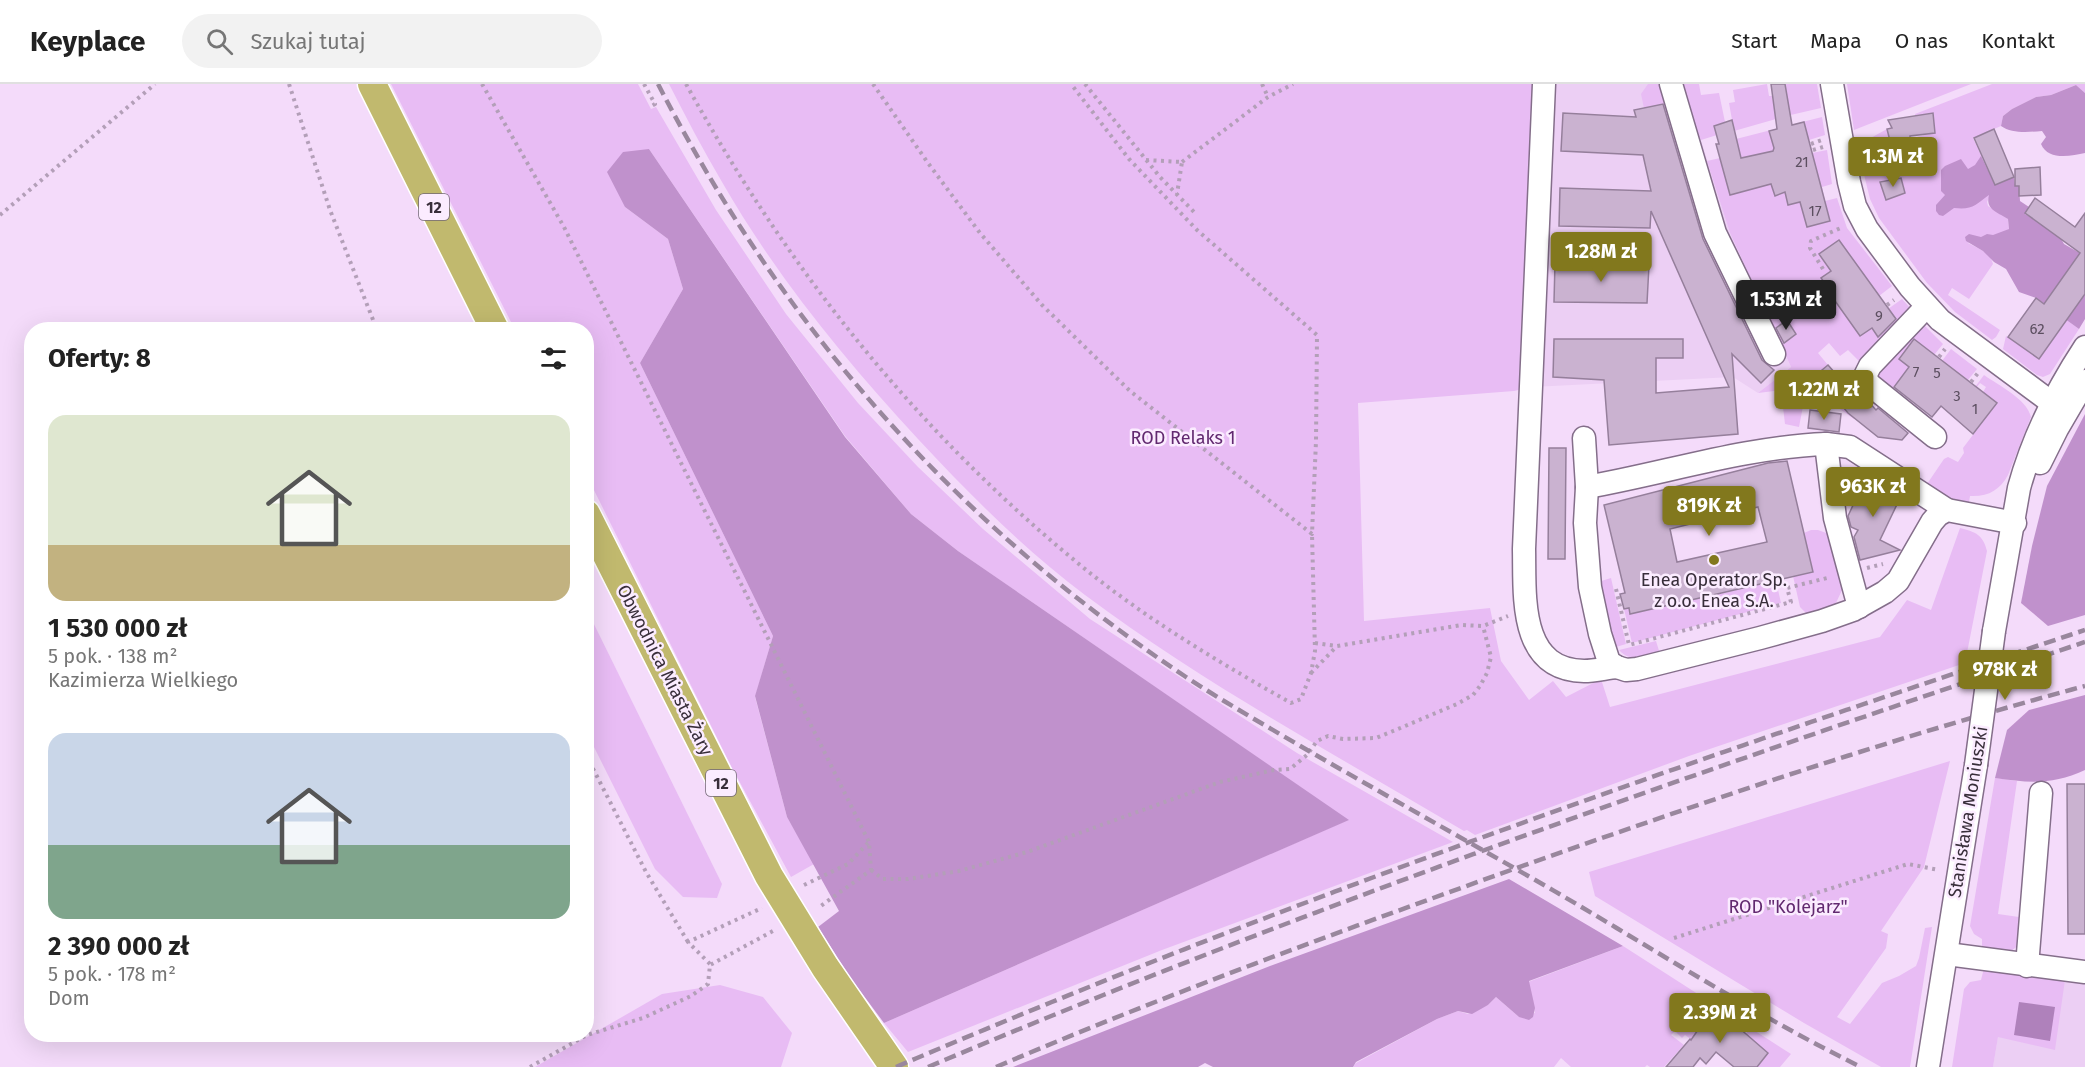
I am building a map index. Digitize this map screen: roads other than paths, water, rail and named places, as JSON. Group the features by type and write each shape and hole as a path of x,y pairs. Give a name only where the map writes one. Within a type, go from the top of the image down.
{"main road":[{"name":"12","path":"372,84 491,322"},
{"name":"Obwodnica Miasta Żary","path":"594,530 769,876 825,967 894,1067"}],"street":[{"path":"1544,84 1524,549 1525,609 1534,640 1548,660 1583,671 1617,667"},
{"path":"1671,84 1715,232 1774,354"},
{"path":"1832,84 1849,182 1858,214 1881,249 1927,306 1949,327 2052,403"},
{"path":"1927,306 1870,366 1865,376 1869,384 1935,437"},
{"name":"Stanisława Moniuszki","path":"1928,1067 1976,765 1994,631 2019,488 2033,443 2052,403 2085,347"},
{"name":"Stanisława Moniuszki","path":"2014,523 2057,429 2085,381"},
{"path":"1584,438 1587,487 1585,523 1590,587 1609,662 1626,670 1694,655 1822,621 1859,607 1893,587 1932,522 1947,510"},
{"path":"1587,487 1744,454 1796,445 1826,444 1851,447 1947,510 2014,523"},
{"path":"1826,444 1835,518 1859,607"},
{"path":"2027,966 2041,793"},
{"path":"1947,954 2085,972"}],"railway":[{"path":"658,84 708,174 762,259 820,340 883,415 951,487 1024,554 1102,617 1215,695 1738,1000 1861,1067"},
{"path":"896,1067 1189,947 1486,836 1785,731 2085,630"},
{"path":"928,1067 1214,952 1502,844 1793,741 2085,642"},
{"path":"996,1067 1252,965 1582,845 1868,749 2085,686"}],"place":[{"name":"Enea Operator Sp. z o.o. Enea S.A.","path":"1714,560"}],"park label":[{"name":"ROD Relaks 1","path":"1183,438"},
{"name":"ROD \"Kolejarz\"","path":"1788,907"}]}
